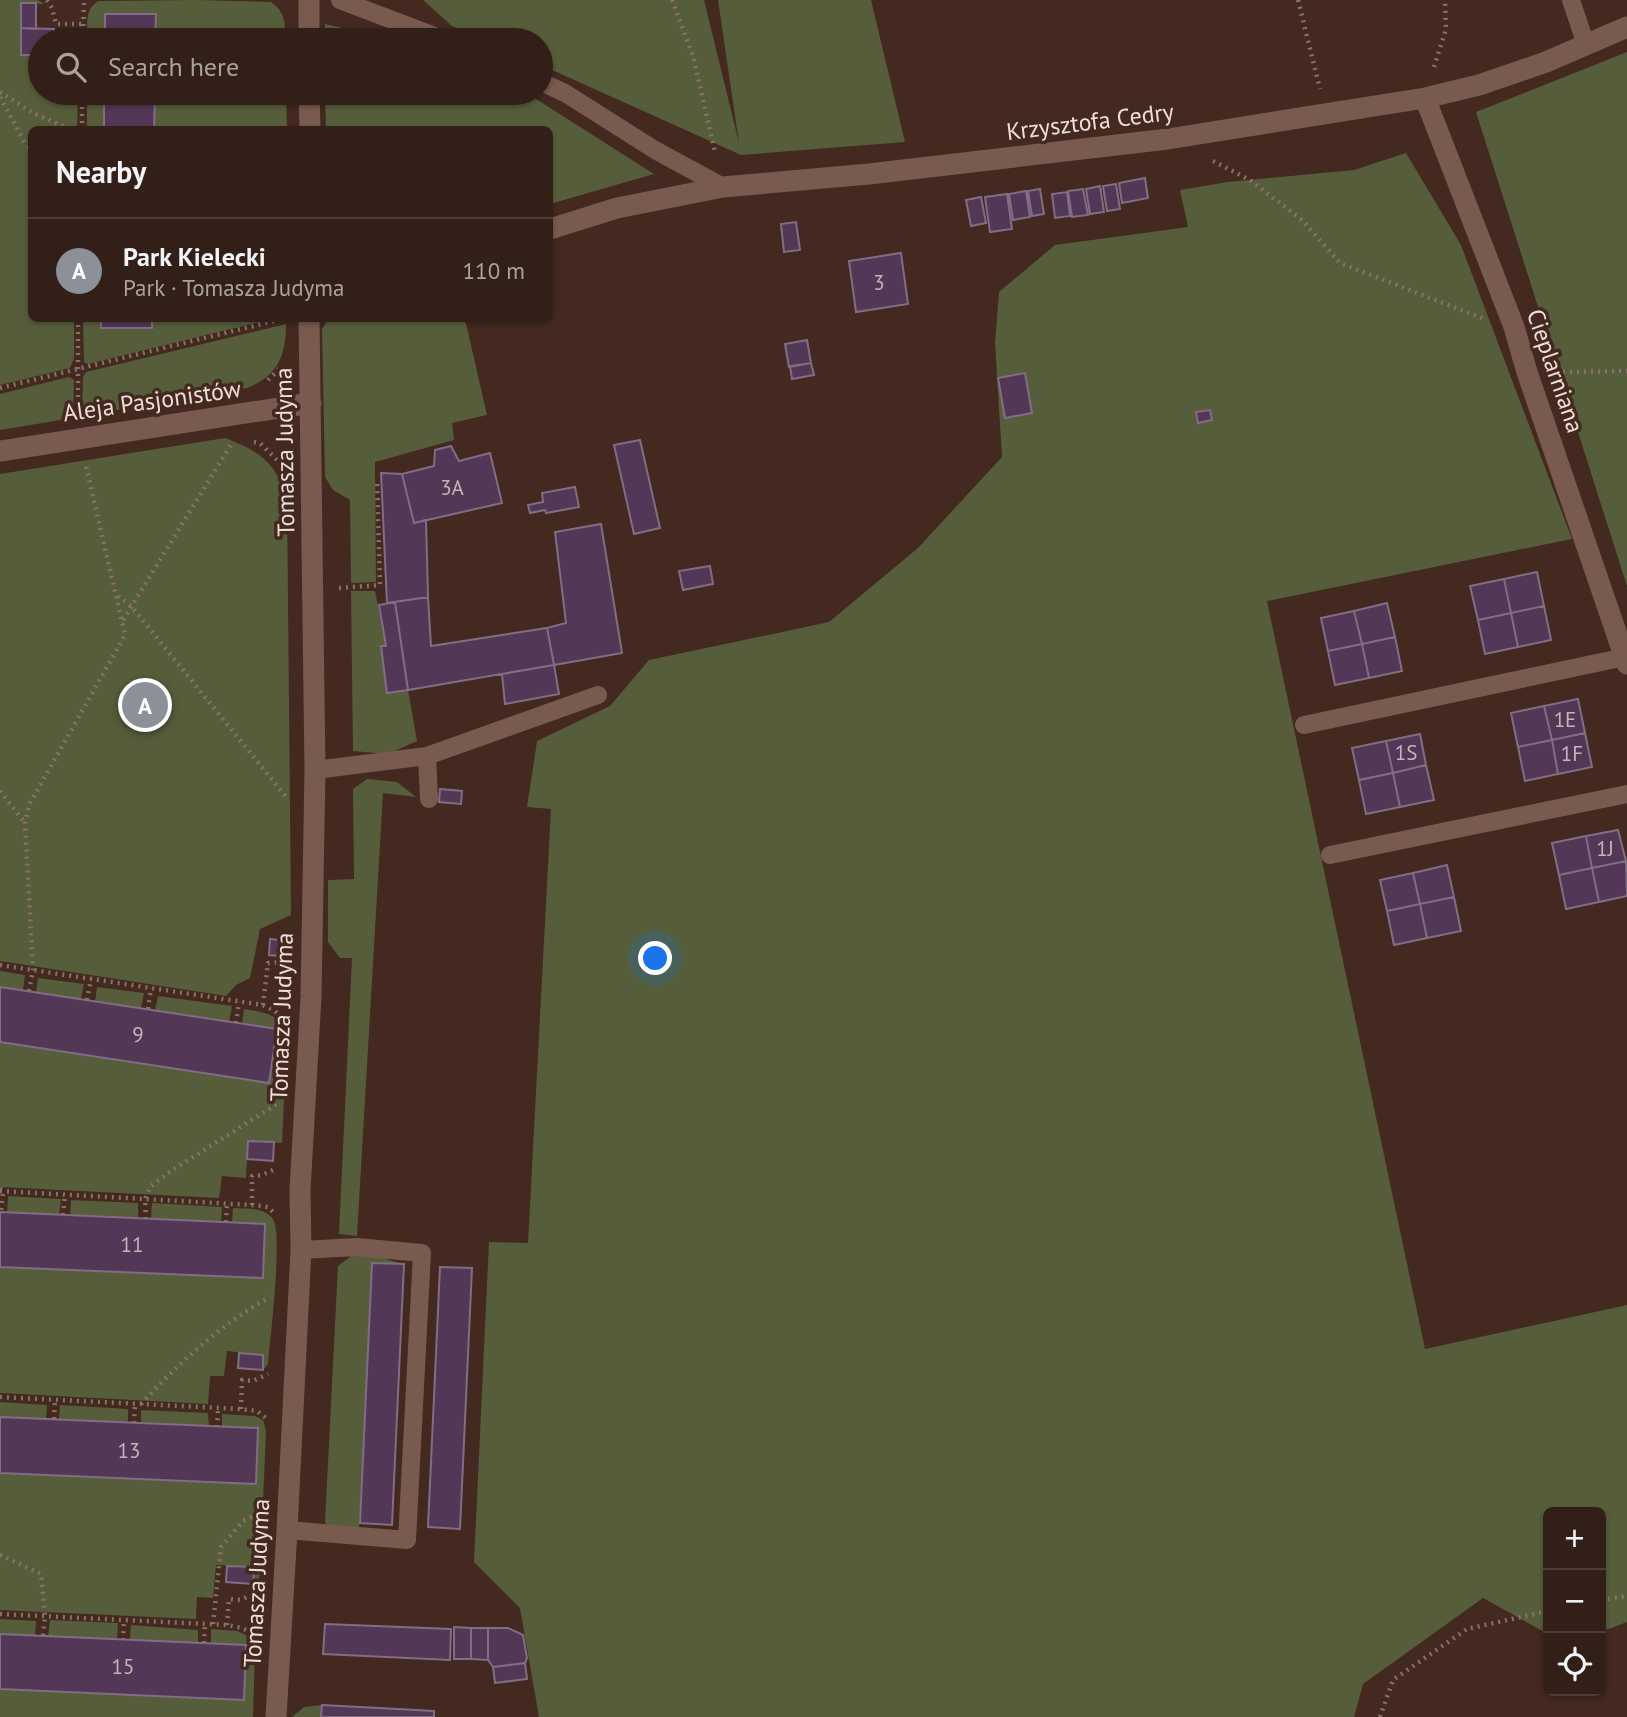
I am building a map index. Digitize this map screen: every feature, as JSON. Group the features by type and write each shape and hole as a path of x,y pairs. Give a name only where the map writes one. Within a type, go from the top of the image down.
{"street":[{"path":"309,0 309,28"},
{"name":"Krzysztofa Cedry","path":"553,228 617,208 723,187 869,174 1168,139 1425,98 1479,85 1627,27"},
{"name":"Cieplarniana","path":"1425,98 1514,327 1626,661"},
{"path":"309,105 310,126"},
{"name":"Tomasza Judyma","path":"276,1717 301,1250 300,1190 311,997 315,771 309,322"},
{"name":"Aleja Pasjonistów","path":"0,451 311,403"}],"lane":[{"path":"340,0 414,28"},
{"path":"1571,0 1586,45"},
{"path":"553,88 655,150 723,187"},
{"path":"1304,725 1626,661"},
{"path":"315,771 427,756 598,695"},
{"path":"427,756 429,799"},
{"path":"1330,855 1627,794"},
{"path":"287,1530 407,1540 421,1281 422,1253 357,1247 301,1250"}],"path":[{"path":"47,0 56,24 84,24"},
{"path":"84,28 84,2 90,0"},
{"path":"671,0 693,56 723,187"},
{"path":"1298,0 1327,114"},
{"path":"1425,98 1446,29 1445,0"},
{"path":"0,94 63,126"},
{"path":"0,94 28,146"},
{"path":"82,105 82,126"},
{"path":"1168,139 1250,180 1302,220 1340,263 1469,315 1514,327"},
{"path":"29,991 33,970 25,823 29,805 125,635 79,438 78,322"},
{"path":"0,388 267,322"},
{"path":"1527,372 1627,372"},
{"path":"123,621 236,436"},
{"path":"248,440 260,443 283,466 288,479"},
{"path":"312,590 380,585 377,480"},
{"path":"117,595 132,607 294,807"},
{"path":"0,791 25,823"},
{"path":"0,965 263,1006"},
{"path":"87,1000 91,979"},
{"path":"148,1009 151,988"},
{"path":"236,1023 239,1002"},
{"path":"145,1219 145,1199 150,1187 278,1103"},
{"path":"1,1212 1,1190 252,1205"},
{"path":"63,1215 65,1195"},
{"path":"226,1222 228,1204"},
{"path":"134,1423 138,1404 226,1325 249,1309 278,1296"},
{"path":"0,1397 241,1409"},
{"path":"54,1419 55,1400"},
{"path":"217,1427 218,1408"},
{"path":"213,1624 221,1548 243,1521 267,1510"},
{"path":"0,1555 41,1574 45,1616 43,1636"},
{"path":"1606,1599 1627,1596"},
{"path":"1380,1717 1393,1680 1468,1629 1543,1612"},
{"path":"0,1614 227,1625"},
{"path":"123,1640 124,1620"},
{"path":"204,1643 205,1624"}],"green space":[{"path":"0,0 38,0 44,4 21,3 21,55 28,55 28,105 78,105 77,126 28,126 28,322 74,322 74,358 70,368 0,385"},
{"path":"423,0 704,0 739,143 718,0 871,0 905,142 741,155 553,70 553,28 452,26"},
{"path":"99,1 271,2 282,14 285,28 155,28 155,14 106,14 105,28 87,28 89,12"},
{"path":"325,24 342,28 325,28"},
{"path":"1627,52 1627,586 1476,112"},
{"path":"87,105 104,105 104,126 87,126"},
{"path":"155,105 286,105 287,126 154,126"},
{"path":"325,105 545,105 654,174 553,203 553,126 326,126"},
{"path":"1406,153 1461,245 1572,539 1267,601 1425,1349 1627,1305 1627,1622 1606,1630 1606,1507 1543,1507 1543,1631 1483,1598 1363,1684 1354,1717 539,1717 520,1608 474,1562 489,1242 528,1243 551,809 527,807 537,741 610,706 649,660 829,622 918,548 1002,457 995,343 999,292 1055,245 1188,227 1180,190 1228,182 1354,170"},
{"path":"83,322 101,322 102,328 151,328 152,322 259,322 88,364 84,362"},
{"path":"326,322 466,322 487,415 452,423 454,440 375,462 376,582 351,583 350,500 333,490 325,477 322,329"},
{"path":"286,324 282,355 278,363 266,377 247,388 82,416 83,377 86,372"},
{"path":"69,377 74,380 73,418 0,430 0,394"},
{"path":"225,438 247,447 263,458 276,473 287,494 291,915 260,929 250,978 236,985 226,996 0,961 0,474"},
{"path":"351,591 375,591 386,646 382,646 408,690 417,741 388,754 353,751"},
{"path":"367,779 397,782 416,797 383,793 357,1236 339,1234 352,958 340,958 328,942 328,880 354,879 353,789"},
{"path":"0,971 25,975 23,990 0,987"},
{"path":"38,978 84,984 81,999 36,992"},
{"path":"97,987 144,993 141,1008 95,1001"},
{"path":"158,996 232,1006 229,1022 155,1010"},
{"path":"244,1009 276,1019 287,1037 282,1143 248,1141 246,1178 222,1176 219,1198 0,1187 0,1042 242,1024"},
{"path":"8,1196 61,1199 59,1215 7,1213"},
{"path":"71,1200 138,1203 138,1219 70,1215"},
{"path":"152,1203 222,1207 221,1222 151,1219"},
{"path":"233,1208 265,1212 273,1219 276,1228 273,1312 268,1364 263,1370 263,1355 227,1351 224,1376 210,1376 208,1404 0,1393 0,1267 262,1278 232,1223"},
{"path":"365,1255 402,1264 372,1263 359,1532 329,1528 325,1522 338,1266 351,1256"},
{"path":"0,1402 47,1405 46,1419 0,1417"},
{"path":"60,1405 128,1409 128,1422 59,1419"},
{"path":"141,1410 208,1413 209,1426 141,1423"},
{"path":"222,1414 255,1416 263,1420 266,1431 260,1576 256,1583 253,1584 254,1567 216,1565 213,1598 197,1597 196,1619 0,1610 0,1473 256,1483 258,1429 222,1427"},
{"path":"0,1619 36,1621 35,1636 0,1634"},
{"path":"50,1620 118,1623 117,1639 48,1637"},
{"path":"131,1625 198,1630 198,1643 130,1640"},
{"path":"211,1629 237,1631 250,1637 255,1651 253,1717 0,1717 0,1689 244,1700 246,1646 211,1644"},
{"path":"322,1705 321,1717 292,1717 304,1707"}],"building":[{"path":"21,3 36,3 36,28 21,28"},
{"path":"105,14 156,14 155,28 105,28"},
{"path":"21,28 28,28 28,55 21,55"},
{"path":"104,105 155,105 154,126 104,126"},
{"path":"1145,178 1148,198 1122,203 1119,183"},
{"path":"1116,184 1120,209 1107,211 1103,186"},
{"path":"1100,186 1104,212 1090,214 1086,189"},
{"path":"1040,189 1044,214 1032,216 1028,191"},
{"path":"1083,189 1088,215 1072,217 1068,191"},
{"path":"1026,191 1030,217 1013,220 1009,194"},
{"path":"1067,192 1070,216 1055,218 1052,194"},
{"path":"1007,194 1012,229 990,232 985,197"},
{"path":"981,197 986,223 971,226 966,200"},
{"path":"796,222 800,250 784,252 781,224"},
{"path":"901,253 908,304 856,312 849,261"},
{"path":"101,322 152,322 152,328 101,328"},
{"path":"807,340 811,363 789,367 785,344"},
{"path":"811,363 814,375 792,379 790,366"},
{"path":"1025,373 1032,413 1005,418 998,378"},
{"path":"1210,410 1212,420 1198,423 1196,412"},
{"path":"640,440 660,528 634,534 614,445"},
{"path":"451,446 459,461 490,453 502,503 414,523 402,474 434,466 435,450"},
{"path":"381,473 402,474 414,523 426,520 428,597 387,603"},
{"path":"575,487 579,507 530,513 528,505 543,502 542,493"},
{"path":"601,524 622,653 554,665 547,628 566,623 555,532"},
{"path":"710,566 713,584 683,590 679,571"},
{"path":"1537,572 1544,606 1511,613 1504,579"},
{"path":"1504,579 1511,613 1478,620 1470,586"},
{"path":"428,597 431,646 547,628 554,665 408,690 395,602"},
{"path":"395,602 408,690 387,693 381,646 386,646 379,605"},
{"path":"1387,603 1395,637 1362,644 1354,611"},
{"path":"1544,606 1551,640 1518,647 1511,613"},
{"path":"1354,611 1362,644 1328,651 1321,618"},
{"path":"1511,613 1518,647 1485,654 1478,620"},
{"path":"1395,637 1402,671 1369,678 1362,644"},
{"path":"1362,644 1369,678 1335,685 1328,651"},
{"path":"554,665 559,694 505,704 502,674"},
{"path":"1578,699 1585,733 1552,740 1544,706"},
{"path":"1544,706 1552,740 1518,747 1511,713"},
{"path":"1585,733 1592,767 1558,774 1552,740"},
{"path":"1420,734 1426,765 1393,773 1386,741"},
{"path":"1552,740 1558,774 1525,781 1518,747"},
{"path":"1386,741 1393,773 1359,780 1352,748"},
{"path":"1426,765 1434,800 1400,807 1393,773"},
{"path":"1393,773 1400,807 1366,814 1359,780"},
{"path":"440,789 462,791 461,804 439,802"},
{"path":"1618,830 1626,861 1592,868 1586,836"},
{"path":"1586,836 1592,868 1559,875 1552,843"},
{"path":"1626,861 1627,896 1599,902 1592,868"},
{"path":"1447,865 1454,897 1420,904 1413,873"},
{"path":"1592,868 1599,902 1566,909 1559,875"},
{"path":"1413,873 1420,904 1387,911 1380,880"},
{"path":"1454,897 1461,931 1427,938 1420,904"},
{"path":"1420,904 1427,938 1394,945 1387,911"},
{"path":"270,939 289,941 287,957 269,955"},
{"path":"0,987 277,1029 269,1083 0,1042"},
{"path":"248,1141 274,1142 273,1161 247,1159"},
{"path":"0,1212 265,1224 263,1278 0,1267"},
{"path":"372,1263 404,1264 392,1525 360,1523"},
{"path":"440,1267 472,1268 460,1529 428,1527"},
{"path":"239,1353 263,1355 263,1370 238,1368"},
{"path":"0,1417 258,1428 256,1484 0,1473"},
{"path":"227,1566 254,1567 253,1584 226,1582"},
{"path":"325,1624 451,1629 450,1660 323,1654"},
{"path":"454,1627 471,1628 471,1659 454,1659"},
{"path":"471,1628 488,1628 488,1660 471,1659"},
{"path":"488,1628 508,1628 523,1635 527,1658 525,1663 493,1667 488,1660"},
{"path":"0,1634 246,1645 244,1700 0,1689"},
{"path":"525,1663 527,1679 495,1683 493,1667"},
{"path":"322,1705 434,1711 434,1717 321,1717"}],"place":[{"name":"Park Kielecki","path":"145,705"}]}
